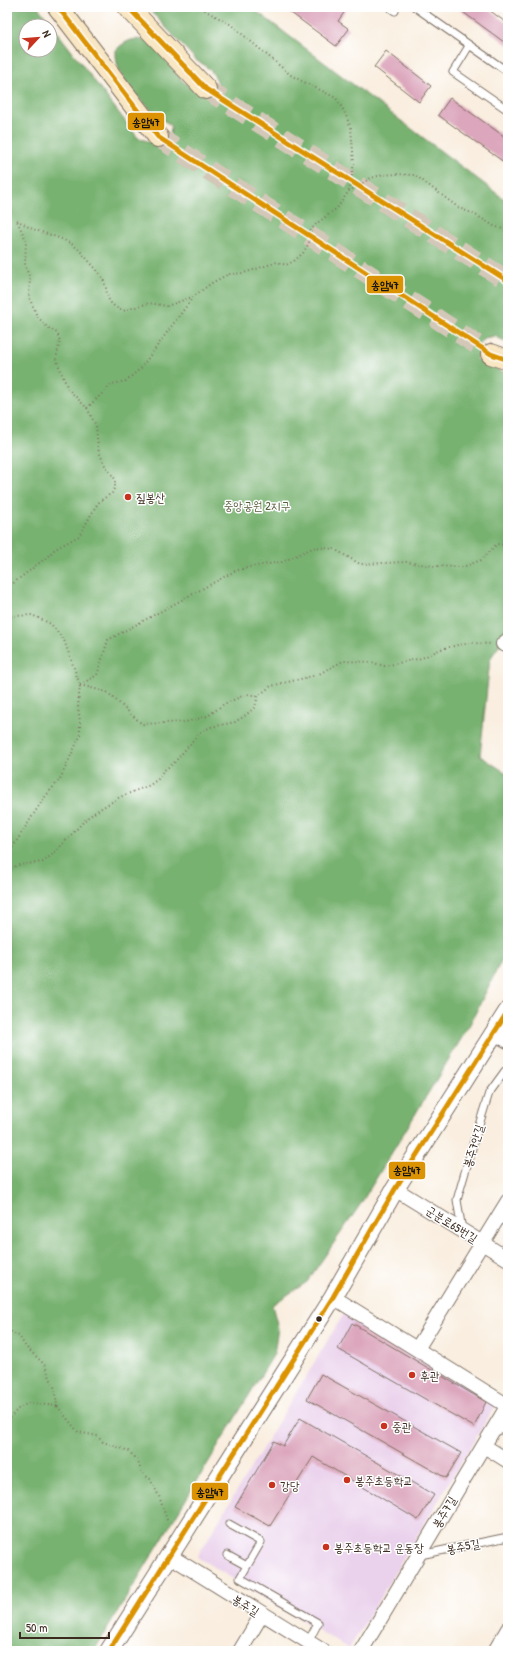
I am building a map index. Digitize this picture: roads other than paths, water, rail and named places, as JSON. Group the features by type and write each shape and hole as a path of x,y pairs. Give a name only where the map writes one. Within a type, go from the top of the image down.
{"main road":[{"path":"58,7 158,137"},
{"path":"128,7 206,89"}],"street":[{"path":"109,1651 333,1297 395,1189 501,1037 508,1011"},
{"name":"군분로65번길","path":"395,1189 508,1259"},
{"path":"417,1349 508,1201"},
{"name":"봉주7길","path":"333,1297 508,1406 361,1651"},
{"path":"487,1440 508,1462"},
{"name":"봉주길","path":"170,1556 322,1651"},
{"path":"240,1651 262,1614"},
{"path":"494,1651 508,1629"}],"lane":[{"path":"415,7 508,72"},
{"path":"470,46 453,72 508,110"},
{"name":"봉주7안길","path":"462,1230 457,1200 489,1093 508,1069"},
{"path":"487,1440 508,1427"},
{"path":"229,1524 261,1542 240,1578 318,1624 308,1642"},
{"name":"봉주5길","path":"418,1555 508,1537"},
{"path":"227,1555 247,1566"}],"tunnel":[{"path":"206,89 508,281"},
{"path":"158,137 491,354"}],"place":[{"name":"짚봉산","path":"128,497"},
{"name":"후관","path":"412,1375"},
{"name":"중관","path":"384,1426"},
{"name":"봉주초등학교","path":"347,1480"},
{"name":"강당","path":"272,1485"},
{"name":"봉주초등학교 운동장","path":"326,1547"}],"park label":[{"name":"중앙공원 2지구","path":"257,505"}]}
